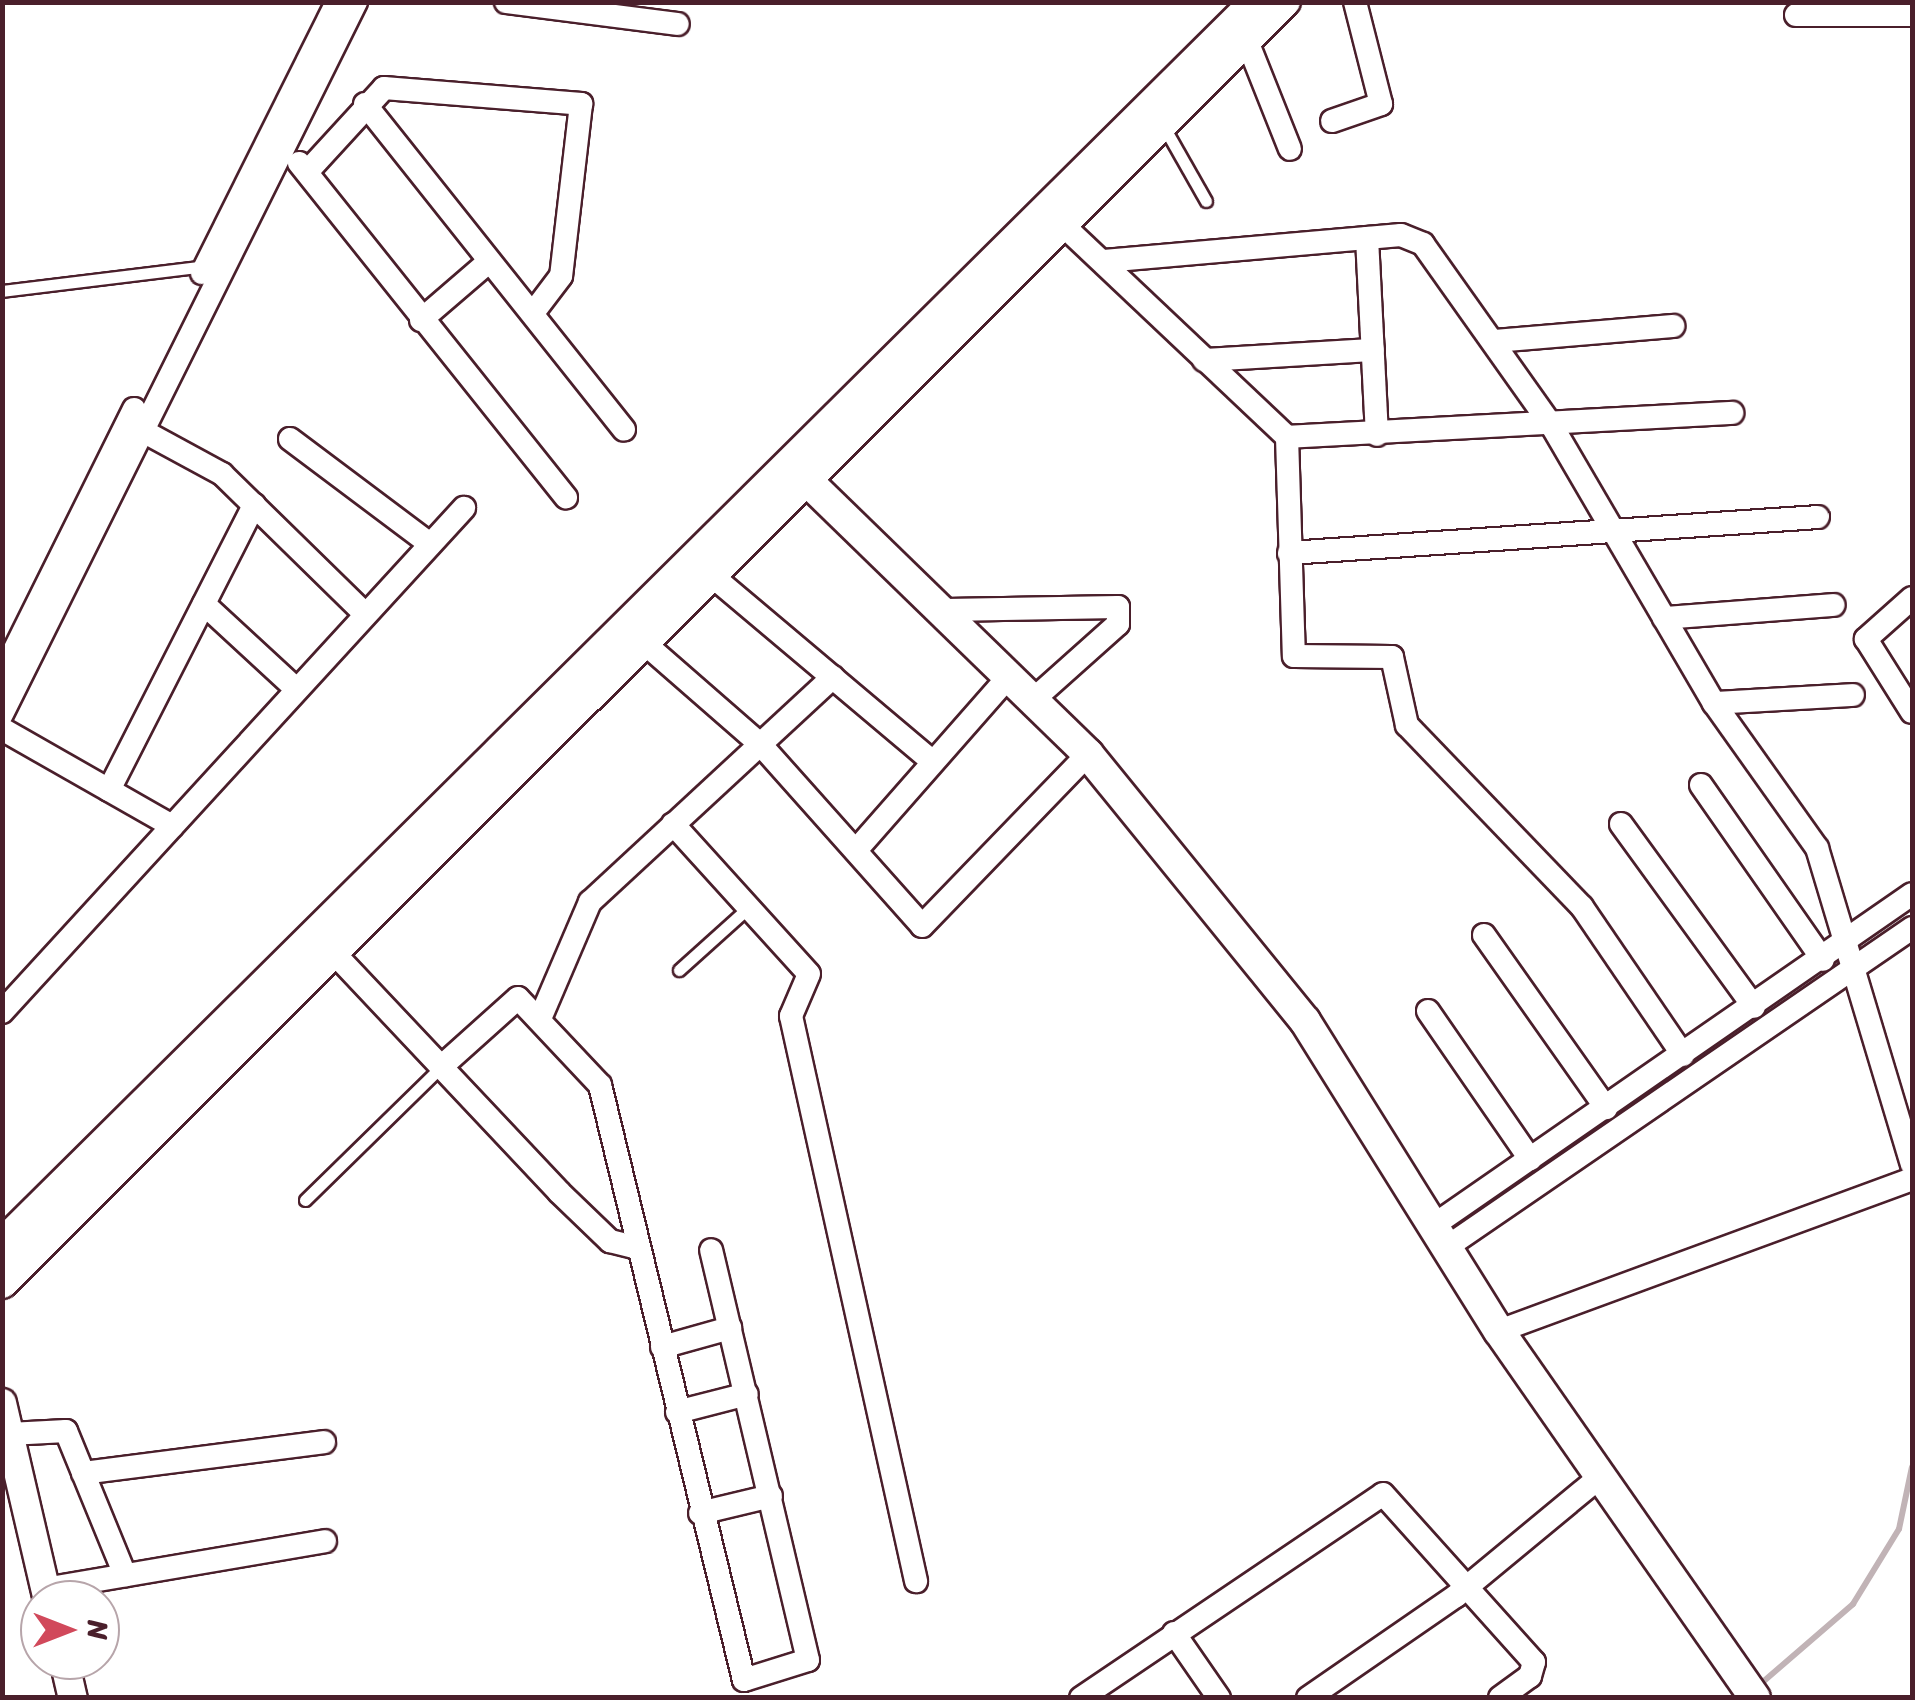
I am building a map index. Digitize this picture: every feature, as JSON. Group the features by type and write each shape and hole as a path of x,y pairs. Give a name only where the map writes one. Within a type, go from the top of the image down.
{"main road":[{"path":"2,1283 710,574 799,472 1255,2"},
{"path":"4,1239 799,472 1065,227 1285,2"},
{"path":"799,472 946,610 1088,754 1305,1021 1492,1318 1754,1698"}],"street":[{"path":"2,714 284,145 297,100 337,2"},
{"path":"2,675 205,266 356,2"},
{"path":"506,2 678,24"},
{"path":"1332,121 1381,104 1355,2"},
{"path":"1796,15 1912,14"},
{"path":"1247,41 1290,149"},
{"path":"307,172 365,104 393,86 581,104 561,276 536,309"},
{"path":"365,104 486,264 536,309 624,430"},
{"path":"284,145 566,498"},
{"path":"1065,227 1287,437 1377,436 1732,413"},
{"path":"1104,260 1367,238 1423,244 1552,426 1714,703 1817,848 1912,1164"},
{"path":"1367,238 1377,436"},
{"path":"421,320 486,264"},
{"path":"1494,342 1673,326"},
{"path":"1204,360 1373,350"},
{"path":"142,430 217,470 364,613"},
{"path":"1287,437 1294,656 1392,657 1406,725 1582,907 1683,1056"},
{"path":"290,439 430,544"},
{"path":"108,790 254,505"},
{"path":"2,1012 464,508"},
{"path":"1289,553 1617,534 1818,517"},
{"path":"710,574 934,762"},
{"path":"1912,598 1866,640 1912,712"},
{"path":"204,604 296,688"},
{"path":"1664,618 1834,606"},
{"path":"946,610 1118,607 1118,624 1034,698"},
{"path":"643,642 761,745 858,848 916,923 929,925 1088,754"},
{"path":"858,848 1010,675"},
{"path":"542,1014 578,947 586,908 833,678"},
{"path":"1714,703 1853,695"},
{"path":"2,729 172,826"},
{"path":"1700,785 1823,960"},
{"path":"673,824 808,974 791,1016 916,1581"},
{"path":"1620,824 1754,1007"},
{"path":"1440,1236 1530,1159 1823,960 1912,894"},
{"path":"1440,1236 1652,1109 1912,928"},
{"path":"1484,935 1606,1108"},
{"path":"334,952 610,1241 640,1248"},
{"path":"442,1067 507,1000 542,1014 600,1086 700,1513 744,1680 808,1660 710,1250"},
{"path":"1428,1011 1530,1159"},
{"path":"1637,1086 1652,1109"},
{"path":"1492,1318 1912,1179"},
{"path":"662,1347 730,1328"},
{"path":"677,1412 747,1394"},
{"path":"2,1403 44,1580"},
{"path":"9,1434 61,1428 126,1575"},
{"path":"84,1473 324,1442"},
{"path":"1308,1698 1469,1585 1602,1476"},
{"path":"1081,1698 1383,1494 1469,1585 1535,1668 1500,1698"},
{"path":"700,1513 771,1496"},
{"path":"105,1580 325,1542"},
{"path":"1174,1634 1220,1698"}],"lane":[{"path":"1164,126 1206,202"},
{"path":"2,291 205,266"},
{"path":"679,970 750,906"},
{"path":"305,1200 442,1067"}],"waterway":[{"path":"1757,1687 1853,1604 1899,1529 1912,1467"}]}
